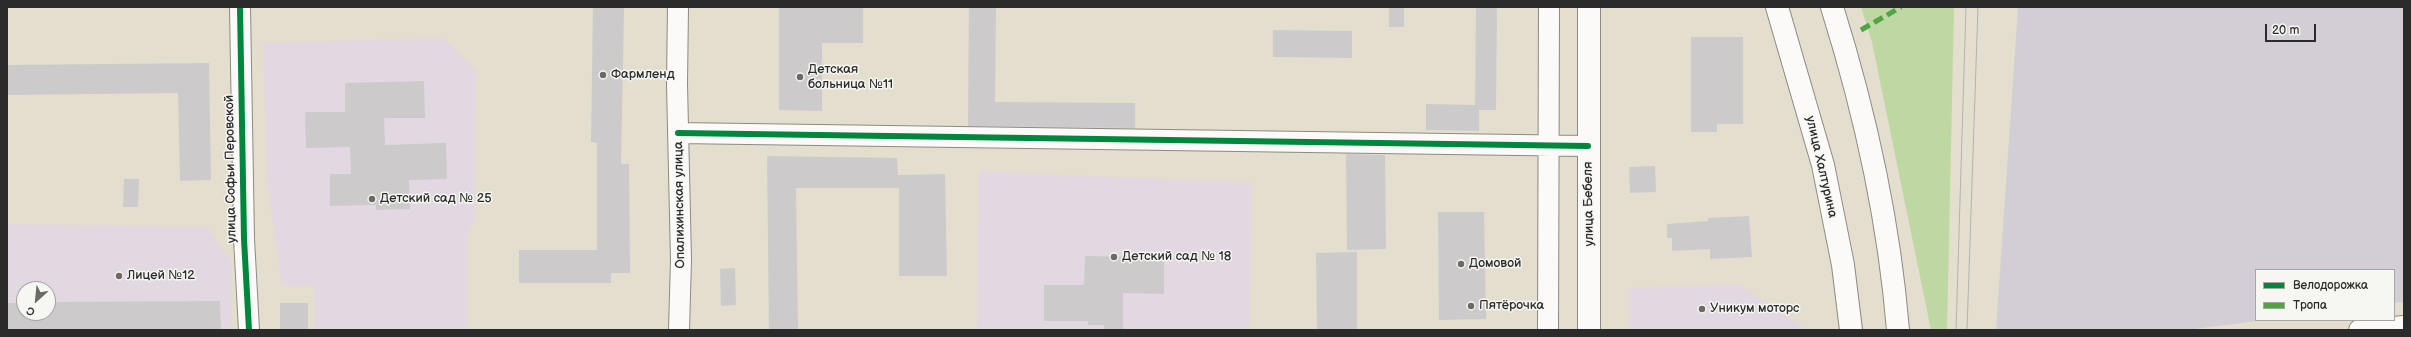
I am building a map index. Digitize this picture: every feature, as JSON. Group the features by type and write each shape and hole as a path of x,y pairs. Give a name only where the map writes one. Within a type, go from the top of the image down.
{"main road":[{"name":"улица Бебеля","path":"1589,330 1588,146 1590,7"},
{"name":"улица Халтурина","path":"1777,7 1823,165 1843,265 1852,330"},
{"path":"1832,7 1873,160 1893,268 1898,330"}],"street":[{"name":"улица Софьи Перовской","path":"240,7 244,239 249,330"},
{"name":"Опалихинская улица","path":"678,7 678,133 681,260 679,330"},
{"path":"1548,330 1550,146 1549,7"},
{"path":"678,133 1588,146"},
{"path":"2359,330 2404,326"}],"shaded area":[{"path":"2018,7 2404,7 2404,302 2395,303 2395,269 2255,269 2255,321 2257,321 2187,330 1996,330"},
{"name":"Детский сад № 25","path":"443,38 476,70 475,219 468,232 468,330 315,330 314,285 282,285 267,180 263,43"},
{"name":"Детский сад № 18","path":"979,171 1252,183 1249,330 977,330"},
{"name":"Лицей №12","path":"7,224 207,227 232,263 231,330 7,330"},
{"name":"Уникум моторс","path":"1737,284 1808,330 1629,330 1628,288"}],"green space":[{"path":"1861,7 1954,7 1947,330 1931,330 1872,42"}],"building":[{"path":"593,7 624,7 621,164 629,164 630,273 611,273 611,283 519,283 519,250 597,250 597,143 591,142"},
{"name":"Детская больница №11","path":"779,7 863,7 863,43 822,43 822,111 779,110"},
{"path":"969,7 996,7 995,102 1135,103 1135,128 968,126"},
{"path":"1389,7 1404,7 1404,27 1389,27"},
{"path":"1476,7 1497,7 1496,110 1479,110 1479,131 1426,130 1426,104 1475,105"},
{"path":"1273,30 1352,31 1352,58 1273,57"},
{"path":"1691,37 1743,37 1743,124 1717,124 1717,132 1691,132"},
{"path":"209,63 211,180 180,181 178,93 7,95 7,65"},
{"path":"424,81 425,118 384,118 385,145 446,143 447,179 409,180 410,209 376,210 376,205 330,206 330,174 351,174 350,147 306,148 305,112 345,112 345,83"},
{"path":"1346,154 1385,155 1386,249 1347,250"},
{"path":"767,156 897,158 898,175 945,174 947,276 899,276 899,188 796,188 798,330 769,330"},
{"path":"1655,166 1656,192 1630,193 1629,167"},
{"path":"124,179 139,179 138,207 123,207"},
{"name":"Домовой","path":"1438,212 1484,212 1486,319 1439,320"},
{"path":"1749,216 1752,257 1710,259 1710,249 1672,251 1672,238 1667,238 1667,224 1708,221 1708,218"},
{"path":"1357,252 1357,330 1317,330 1316,253"},
{"path":"1085,256 1164,257 1164,294 1123,293 1123,330 1104,330 1104,325 1088,325 1088,321 1044,321 1044,285 1084,285"},
{"path":"735,268 736,305 721,306 720,269"},
{"path":"220,301 221,330 7,330 7,303 16,303 16,321 56,321 56,302"},
{"path":"280,303 308,303 308,330 280,330"}],"tram line":[{"path":"1956,330 1966,7"},
{"path":"1967,330 1978,7"}],"marked path":[{"path":"1861,30 1901,7"}],"cycle path":[{"path":"240,7 244,239 249,330"},
{"path":"678,133 1588,146"}],"place":[{"name":"Фармленд","path":"603,75"},
{"name":"Детская больница №11","path":"800,77"},
{"name":"Детский сад № 25","path":"372,199"},
{"name":"Детский сад № 18","path":"1114,257"},
{"name":"Домовой","path":"1461,264"},
{"name":"Лицей №12","path":"119,276"},
{"name":"Пятёрочка","path":"1471,306"},
{"name":"Уникум моторс","path":"1702,309"}]}
